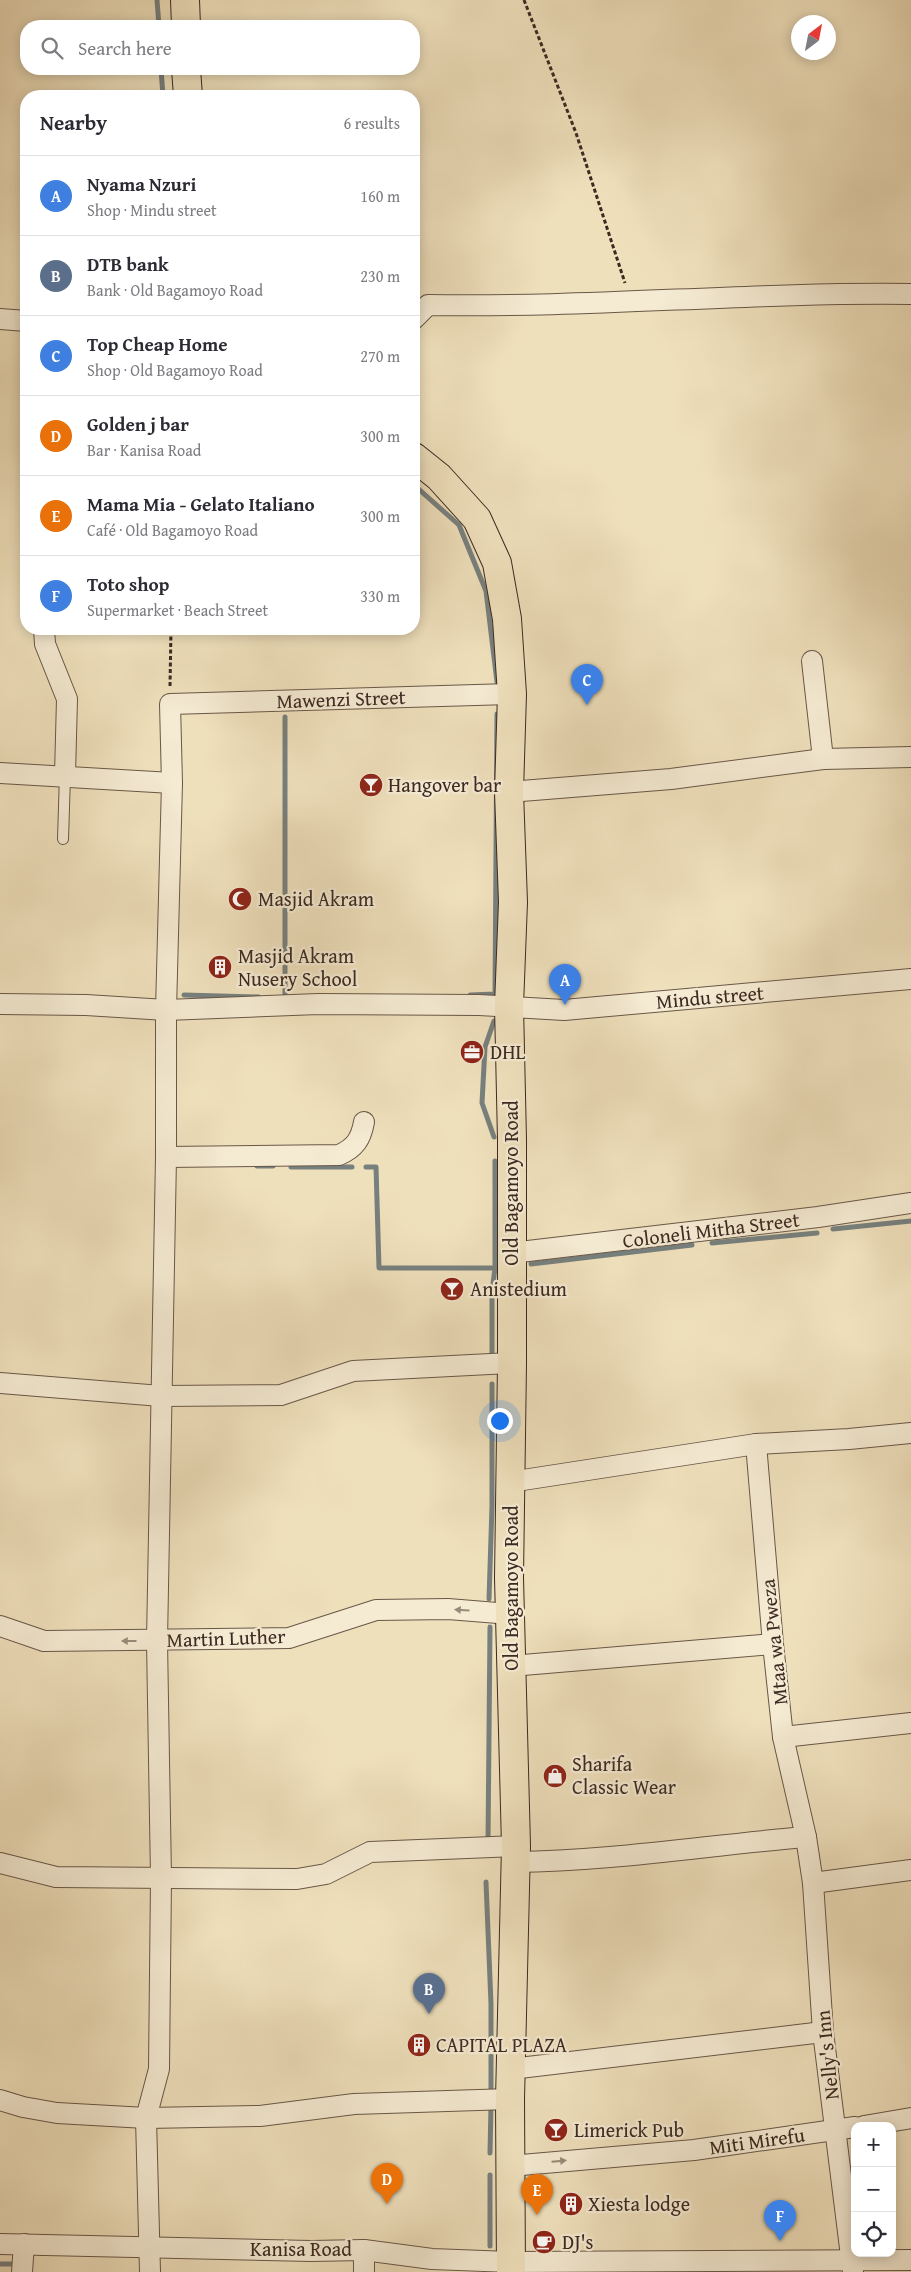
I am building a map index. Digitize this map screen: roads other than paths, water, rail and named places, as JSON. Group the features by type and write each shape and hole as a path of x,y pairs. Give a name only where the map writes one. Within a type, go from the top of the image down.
{"main road":[{"path":"185,0 186,20"},
{"path":"186,75 188,90"},
{"name":"Old Bagamoyo Road","path":"420,462 439,477 477,519 497,563 508,618 512,694 509,792 513,902 509,1006 512,1140 510,1614 515,1854 510,2099 511,2267"}],"street":[{"path":"420,313 428,304 525,306 632,303 745,296 911,294"},
{"path":"0,319 20,321"},
{"path":"44,635 45,644 67,699 65,775"},
{"path":"812,661 823,759"},
{"name":"Mawenzi Street","path":"172,783 170,704 512,694"},
{"path":"509,792 671,779 823,759 911,757"},
{"path":"0,772 172,783 166,1010 166,1156 158,1641 161,1878 159,2069 146,2118 151,2247 150,2272"},
{"name":"Mindu street","path":"0,1004 86,1005 166,1010 318,1004 509,1006 564,1010 911,979"},
{"path":"166,1156 339,1155 349,1151 357,1143 362,1133 364,1122"},
{"name":"Coloneli Mitha Street","path":"511,1254 818,1217 911,1203"},
{"path":"0,1383 161,1396 281,1395 353,1371 512,1364"},
{"path":"510,1482 756,1444 849,1439 911,1433"},
{"name":"Mtaa wa Pweza","path":"756,1444 783,1737 806,1838"},
{"name":"Martin Luther","path":"0,1626 44,1641 289,1638 376,1610 448,1609 510,1614"},
{"path":"511,1666 773,1644"},
{"path":"783,1737 911,1722"},
{"path":"0,1863 56,1877 297,1879 326,1874 370,1852 515,1854 571,1862 712,1845 806,1838"},
{"name":"Nelly's Inn","path":"806,1838 814,1883 823,2032 852,2266"},
{"path":"814,1883 911,1870"},
{"path":"511,2069 823,2032"},
{"path":"0,2100 23,2107 57,2113 146,2118 260,2116 354,2104 510,2099"},
{"path":"888,2122 911,2118"},
{"name":"Miti Mirefu","path":"510,2166 694,2150 851,2128"},
{"name":"Kanisa Road","path":"0,2244 311,2251 364,2250 511,2267 852,2266 911,2260"},
{"path":"22,2272 24,2244"},
{"path":"364,2250 364,2272"}],"lane":[{"path":"63,839 65,775"}],"waterway":[{"path":"157,0 159,20"},
{"path":"161,75 163,90"},
{"path":"420,490 459,525 486,591 497,682"},
{"path":"470,995 495,994 497,714"},
{"path":"285,717 285,997"},
{"path":"184,995 259,997"},
{"path":"494,1021 485,1047 482,1103 494,1137"},
{"path":"492,1360 492,1292 495,1268 495,1161"},
{"path":"257,1166 273,1166"},
{"path":"291,1167 352,1167"},
{"path":"366,1167 376,1167 379,1268 495,1268"},
{"path":"833,1229 911,1221"},
{"path":"712,1243 817,1233"},
{"path":"531,1264 692,1245"},
{"path":"489,1599 492,1506 492,1384"},
{"path":"488,1844 490,1627"},
{"path":"486,1882 491,2004 491,2096"},
{"path":"490,2153 491,2105"},
{"path":"490,2175 490,2246"},
{"path":"0,2264 19,2264"}],"place":[{"name":"Top Cheap Home","path":"587,705"},
{"name":"Hangover bar","path":"371,785"},
{"name":"Masjid Akram","path":"240,899"},
{"name":"Masjid Akram Nusery School","path":"220,967"},
{"name":"Nyama Nzuri","path":"565,1005"},
{"name":"DHL","path":"472,1052"},
{"name":"Anistedium","path":"452,1289"},
{"name":"Sharifa Classic Wear","path":"555,1776"},
{"name":"DTB bank","path":"429,2014"},
{"name":"CAPITAL PLAZA","path":"419,2045"},
{"name":"Limerick Pub","path":"556,2130"},
{"name":"Golden j bar","path":"387,2204"},
{"name":"Xiesta lodge","path":"571,2204"},
{"name":"Mama Mia - Gelato Italiano","path":"537,2215"},
{"name":"Toto shop","path":"780,2241"},
{"name":"DJ's","path":"544,2242"}]}
